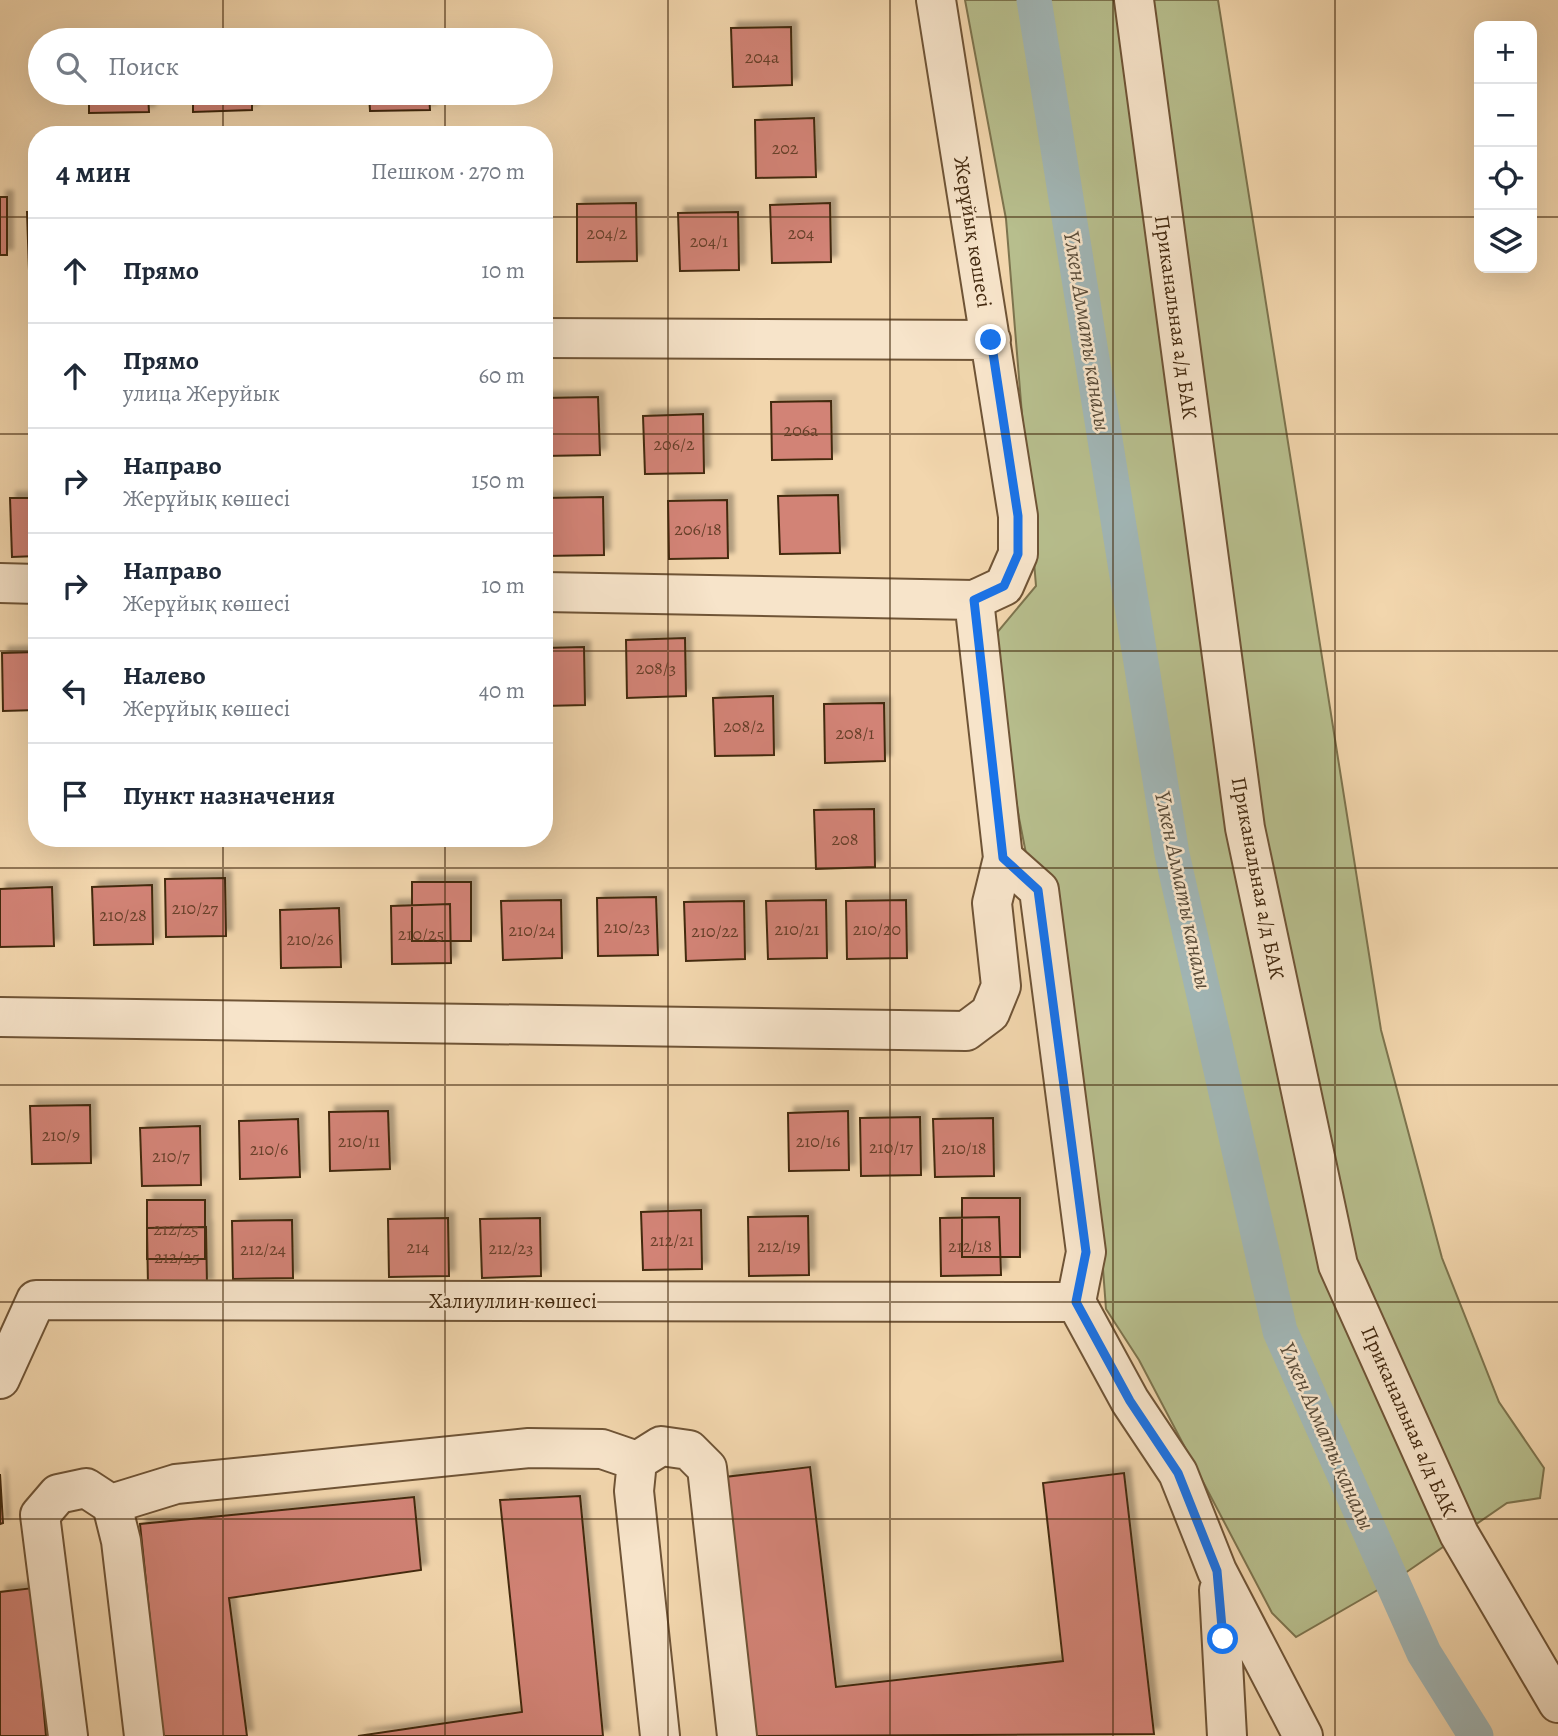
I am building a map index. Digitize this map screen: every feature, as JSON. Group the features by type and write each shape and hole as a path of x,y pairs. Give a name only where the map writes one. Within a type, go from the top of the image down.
{"street":[{"name":"Жерұйық көшесі","path":"936,0 1018,516 1018,554 1004,586 974,600"},
{"name":"Приканальная а/д БАК","path":"1134,0 1245,828 1338,1265 1459,1534 1558,1703"},
{"path":"553,338 991,340"},
{"path":"0,583 28,583"},
{"path":"0,1017 966,1031 990,1013 1001,986 992,903 1003,858 974,600 553,592"},
{"path":"1003,858 1038,890 1086,1252 1076,1302 1130,1401 1178,1473 1217,1571 1303,1736"},
{"name":"Халиуллин көшесі","path":"0,1379 36,1300 1076,1302"},
{"path":"637,1461 661,1446 688,1450 707,1468 737,1736"},
{"path":"111,1504 176,1484 529,1448 602,1449 637,1461"},
{"path":"637,1461 634,1491 660,1736"},
{"path":"68,1736 40,1515 58,1494 86,1488 111,1504 121,1541 144,1736"},
{"path":"1217,1571 1227,1736"}],"green space":[{"path":"965,0 1218,0 1381,1030 1442,1258 1499,1402 1544,1468 1540,1498 1507,1503 1395,1580 1296,1637 1272,1613 1139,1360 1106,1309 1100,1229 1019,818 990,641 1036,586 1006,219"}],"building":[{"path":"791,27 792,85 733,87 731,28"},
{"path":"89,105 149,105 149,112 89,113"},
{"path":"193,105 252,105 252,110 193,112"},
{"path":"370,105 430,105 430,110 370,111"},
{"path":"814,118 816,177 756,178 755,120"},
{"path":"0,197 7,197 7,255 0,255"},
{"path":"636,203 637,261 577,262 577,204"},
{"path":"830,203 831,262 772,263 770,205"},
{"path":"738,212 739,270 680,271 678,213"},
{"path":"598,397 600,455 553,456 553,398"},
{"path":"831,401 832,459 772,460 771,402"},
{"path":"703,414 704,473 645,474 643,416"},
{"path":"838,495 840,553 780,554 778,496"},
{"path":"603,497 604,555 553,556 553,498"},
{"path":"10,498 28,498 28,556 12,557"},
{"path":"727,500 728,558 669,559 668,501"},
{"path":"685,638 686,696 627,698 626,640"},
{"path":"584,647 585,705 553,706 553,648"},
{"path":"28,652 28,710 3,711 2,653"},
{"path":"773,696 774,755 715,756 713,698"},
{"path":"884,703 885,761 825,763 824,704"},
{"path":"874,809 875,867 816,869 814,810"},
{"path":"225,878 226,936 166,937 165,879"},
{"path":"412,882 471,882 471,941 412,941"},
{"path":"152,885 153,944 94,945 92,887"},
{"path":"52,887 54,946 0,947 0,889"},
{"path":"656,897 658,955 598,956 597,898"},
{"path":"561,900 562,958 503,960 501,901"},
{"path":"826,900 827,958 768,959 766,901"},
{"path":"906,900 907,958 847,959 846,901"},
{"path":"744,901 745,959 686,961 684,902"},
{"path":"450,904 451,963 392,964 391,906"},
{"path":"339,908 341,967 281,968 280,910"},
{"path":"90,1105 91,1163 32,1164 30,1106"},
{"path":"388,1111 390,1169 330,1171 329,1112"},
{"path":"848,1111 849,1170 789,1171 788,1113"},
{"path":"920,1117 921,1175 861,1176 860,1118"},
{"path":"993,1118 994,1176 935,1177 933,1119"},
{"path":"298,1119 300,1177 240,1179 239,1121"},
{"path":"200,1126 201,1185 142,1186 140,1128"},
{"path":"962,1198 1020,1198 1020,1257 962,1257"},
{"path":"147,1200 205,1200 205,1259 147,1259"},
{"path":"701,1210 702,1269 643,1270 641,1212"},
{"path":"808,1216 809,1275 749,1276 748,1217"},
{"path":"999,1217 1001,1275 941,1276 940,1218"},
{"path":"448,1218 449,1276 389,1277 388,1219"},
{"path":"540,1218 541,1276 482,1278 480,1219"},
{"path":"292,1220 293,1278 233,1279 232,1221"},
{"path":"206,1227 207,1285 148,1286 147,1228"},
{"path":"810,1467 836,1687 1063,1661 1043,1483 1124,1473 1154,1734 755,1736 725,1477"},
{"path":"0,1474 3,1523 0,1524"},
{"path":"580,1496 603,1736 358,1736 522,1712 500,1500"},
{"path":"414,1497 421,1570 229,1598 247,1736 162,1736 140,1524"},
{"path":"33,1588 46,1736 0,1736 0,1592"}],"waterway":[{"name":"Үлкен Алматы каналы","path":"1034,0 1172,854 1280,1331 1424,1653 1476,1736"}],"route":[{"path":"991,340 1018,516 1018,554 1004,586 974,600 1003,858 1038,890 1073,1137 1086,1252 1076,1302 1130,1401 1178,1473 1217,1571 1223,1639"}]}
